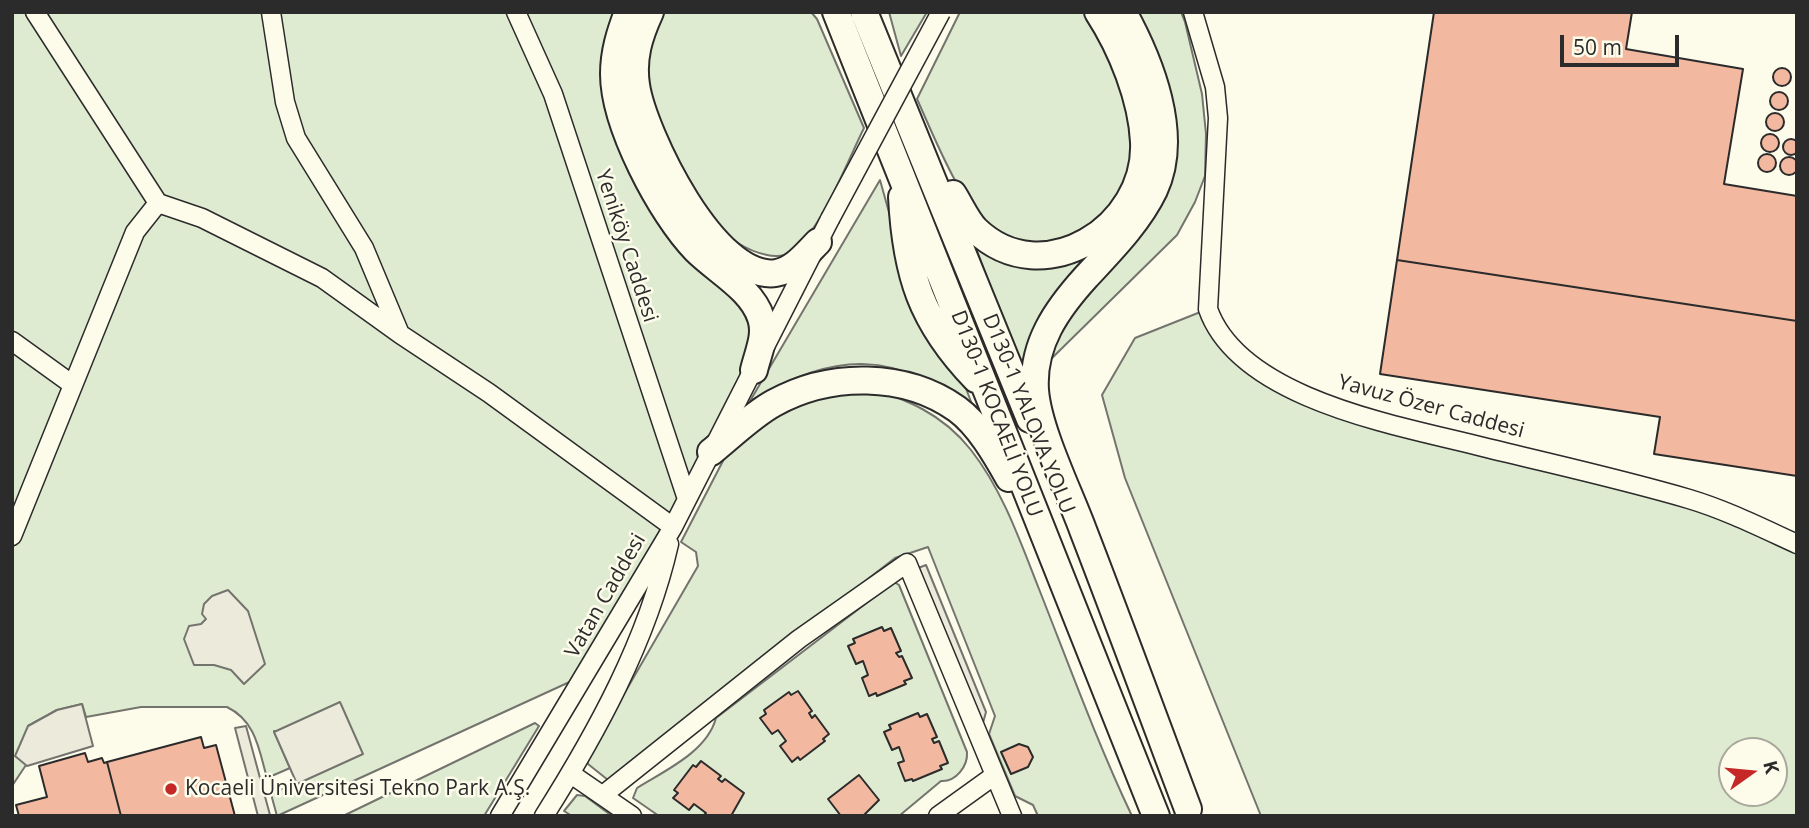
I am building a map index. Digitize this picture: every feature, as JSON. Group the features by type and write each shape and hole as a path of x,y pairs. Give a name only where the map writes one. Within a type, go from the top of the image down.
{"highway":[{"path":"628,12 617,40 614,76 620,111 657,197 680,234 755,304 764,331 754,370"},
{"path":"650,12 635,55 636,85 644,117 674,182 693,215 720,246 757,270 773,273 786,270 801,260 824,231"},
{"path":"821,12 862,80"},
{"name":"D130-1 KOCAELİ YOLU","path":"836,12 1156,816"},
{"name":"D130-1 YALOVA YOLU","path":"864,12 915,132 1148,722 1190,812"},
{"path":"880,12 884,62"},
{"path":"915,132 975,229 995,243 1020,252 1041,255 1069,252 1096,239 1116,220 1129,198 1139,177 1144,144 1130,81 1098,12"},
{"path":"1123,12 1149,70 1161,110 1160,165 1155,188 1134,223 1066,299 1044,335 1036,362 1035,391 1064,480 1190,812"},
{"path":"711,452 774,403 814,386 846,380 889,382 928,393 959,410 982,436 1006,472 1055,564"}],"street":[{"path":"35,12 158,203 202,218 322,278 489,393 673,527 686,496 941,12"},
{"path":"271,12 285,102 296,138 363,248 400,334"},
{"name":"Yeniköy Caddesi","path":"516,12 553,94 686,496"},
{"name":"Yavuz Özer Caddesi","path":"1192,12 1215,87 1218,118 1208,309 1214,327 1233,349 1289,386 1366,417 1690,499 1797,544"},
{"path":"12,536 135,232 158,203"},
{"path":"12,341 73,386"},
{"name":"Vatan Caddesi","path":"544,816 571,774 624,672 658,594 673,527"},
{"name":"Vatan Caddesi","path":"500,816 673,527"},
{"path":"603,795 799,639 906,563 1012,816"},
{"path":"571,774 632,816"},
{"path":"939,816 995,775"}],"green space":[{"path":"12,12 628,12 614,76 746,293 754,370 587,674 277,816 271,794 362,754 274,731 290,768 267,778 250,728 237,713 227,707 141,707 86,717 82,704 57,710 28,726 26,765 12,786"},
{"path":"665,12 811,12 817,19 864,128 823,213 802,243 792,252 770,256 745,247 731,238 713,222 683,175 657,116 646,74 649,46"},
{"path":"889,12 927,12 901,56"},
{"path":"960,12 1090,12 1125,95 1134,148 1130,172 1119,194 1103,213 1083,228 1061,238 1037,242 1013,239 991,228 980,218 959,187 917,99"},
{"path":"1136,12 1181,12 1202,94 1206,134 1205,176 1195,202 1177,235 1048,362 1062,319 1152,216"},
{"path":"880,180 914,302 960,373 975,412 946,391 919,377 892,368 865,364 838,366 810,373 750,401"},
{"path":"973,240 994,252 1100,243 1023,374"},
{"path":"1208,309 1233,349 1325,402 1619,480 1797,544 1797,816 1261,816 1125,478 1102,395 1135,338"},
{"path":"863,386 908,402 935,417 960,437 982,466 1002,499 1018,535 1095,732 1132,816 1038,816 1033,805 1015,796 989,734 995,716 928,547 895,558 608,780 588,764 587,758 698,566 696,552 681,542 725,457 773,411"},
{"path":"894,582 899,585 967,752 965,763 956,776 941,781 899,816 659,816 633,798 637,788 694,751 704,741 716,718"},
{"path":"535,723 539,726 484,816 343,816"},
{"path":"577,795 585,796 612,816 572,816 564,811"}],"shaded area":[{"path":"926,565 986,712 981,730 913,570"},
{"path":"228,590 248,611 265,664 244,684 231,670 214,665 194,665 184,639 189,626 201,624 206,619 202,614 204,604 212,596"},
{"path":"340,702 363,754 297,784 274,732"},
{"path":"82,704 93,746 27,766 15,756 28,726 57,710"},
{"path":"246,726 270,815 268,816 258,816 235,728"}],"building":[{"path":"1434,12 1632,12 1626,49 1743,69 1724,184 1797,196 1797,321 1397,260"},
{"path":"1782,68 1788,71 1791,77 1788,83 1782,86 1776,83 1773,77 1776,71"},
{"path":"1779,92 1785,95 1788,101 1785,107 1779,110 1773,107 1770,101 1773,95"},
{"path":"1775,113 1781,116 1784,122 1781,128 1775,131 1769,128 1766,122 1769,116"},
{"path":"1770,134 1776,137 1779,143 1776,149 1770,152 1764,149 1761,143 1764,137"},
{"path":"1791,139 1797,141 1797,153 1791,155 1785,153 1783,147 1785,141"},
{"path":"1767,154 1773,157 1776,163 1773,169 1767,172 1761,169 1758,163 1761,157"},
{"path":"1789,157 1795,160 1798,166 1795,172 1789,175 1783,172 1780,166 1783,160"},
{"path":"1397,260 1797,321 1797,476 1654,454 1660,417 1380,374"},
{"path":"882,627 884,631 891,628 901,651 896,653 899,657 902,656 912,678 904,681 906,684 877,696 876,693 869,696 862,678 868,675 863,661 856,664 848,646 855,643 853,639"},
{"path":"798,691 812,711 809,713 812,718 815,715 829,734 823,739 825,741 800,760 798,757 792,762 780,746 786,741 778,730 772,734 760,718 766,714 764,710 789,692 791,695"},
{"path":"918,713 920,717 927,714 937,737 932,739 934,743 939,741 948,763 940,766 942,769 913,781 905,781 898,763 904,761 899,747 892,750 884,732 891,729 889,725"},
{"name":"Kocaeli Üniversitesi Tekno Park A.Ş.","path":"201,737 204,748 216,745 235,816 121,816 107,762"},
{"path":"1019,744 1028,747 1033,757 1028,767 1011,774 1001,752"},
{"path":"85,753 88,762 102,758 104,763 107,762 121,816 19,816 16,805 47,797 39,766"},
{"path":"701,761 721,776 718,779 722,782 725,779 744,793 731,816 703,816 706,813 694,804 689,810 673,798 678,793 674,790 693,765 696,767"},
{"path":"859,775 879,800 863,816 841,816 828,799"}],"place":[{"name":"Kocaeli Üniversitesi Tekno Park A.Ş.","path":"171,789"}]}
